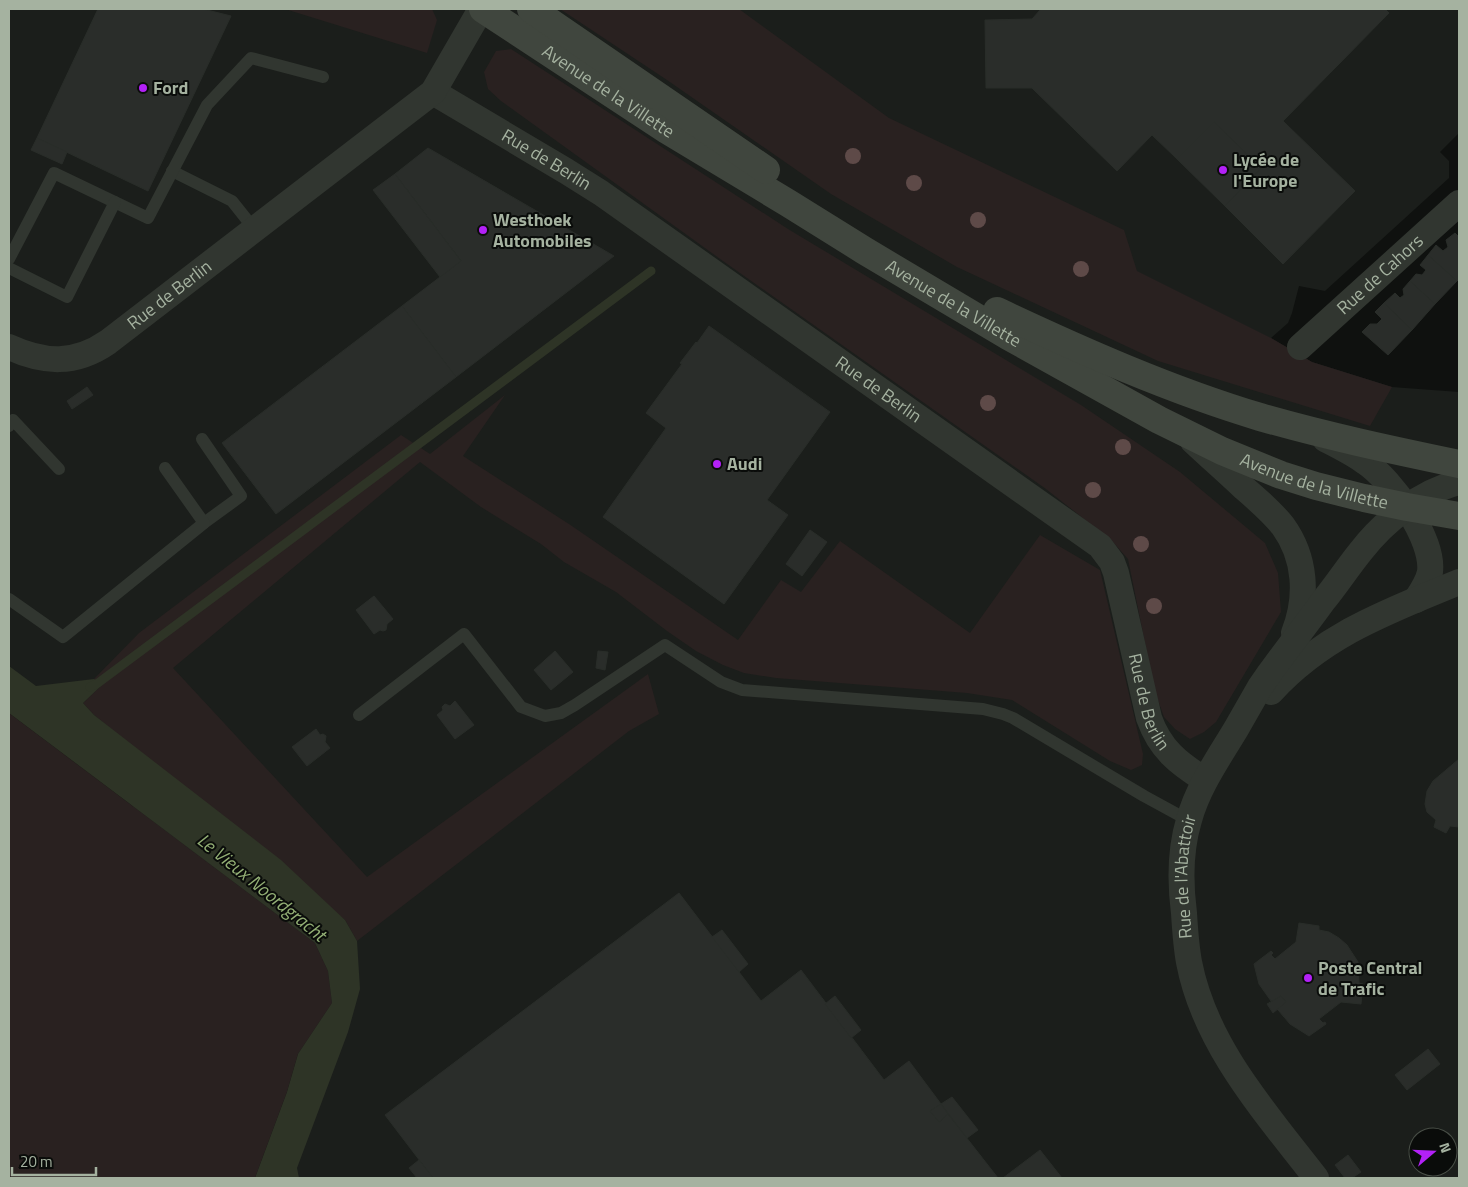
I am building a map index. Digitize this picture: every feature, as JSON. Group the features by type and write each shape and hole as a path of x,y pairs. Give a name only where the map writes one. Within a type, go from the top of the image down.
{"main road":[{"name":"Avenue de la Villette","path":"482,9 667,130 880,260 1022,344 1182,431 1222,451 1281,476 1331,490 1407,507 1459,516"},
{"name":"Avenue de la Villette","path":"531,9 822,208 963,294 1024,324 1125,368 1260,417 1367,445 1459,464"}],"street":[{"name":"Rue de Berlin","path":"9,347 36,358 56,360 78,356 99,348 434,92 482,9"},
{"name":"Rue de Berlin","path":"434,92 601,193 1100,546 1112,562 1116,573 1153,729 1167,751 1186,768 1205,780"},
{"name":"Rue de Cahors","path":"1300,347 1459,203"},
{"path":"1307,429 1366,462 1401,497 1420,533 1429,556 1428,579 1416,600"},
{"name":"Rue de l'Abattoir","path":"1182,431 1267,508 1283,526 1295,547 1301,568 1303,591 1300,615 1290,645"},
{"name":"Rue de l'Abattoir","path":"1316,1178 1235,1068 1212,1029 1199,997 1189,962 1182,891 1182,854 1188,820 1205,780 1265,680 1360,551 1381,528 1407,507 1443,486 1459,482"},
{"name":"Rue de l'Abattoir","path":"1235,730 1287,675 1314,653 1360,625 1459,582"}],"lane":[{"path":"9,259 54,173 148,218 207,106 251,58 324,76"},
{"path":"172,171 232,201 255,230"},
{"path":"9,268 67,297 115,202"},
{"path":"10,422 59,469"},
{"path":"9,599 63,637 204,523 241,496 202,439"},
{"path":"165,468 204,523"},
{"path":"359,715 464,634 521,707 545,716 561,713 575,705 665,644 721,682 742,690 983,709 1003,714 1013,718 1188,820"}],"shaded area":[{"path":"9,9 1459,9 1459,133 1440,152 1449,161 1449,178 1325,291 1299,286 1288,323 1271,338 1312,362 1392,387 1459,392 1459,1178 255,1178 287,1092 298,1054 131,804 9,713"},
{"path":"285,9 432,9 437,20 427,53"},
{"path":"560,9 739,9 889,118 1124,230 1137,271 1271,338 1312,362 1392,387 1370,426 1158,361 957,267 831,194 667,80"},
{"path":"511,49 788,229 1081,405 1180,472 1265,543 1278,573 1281,612 1216,722 1204,732 1190,739 1175,729 1164,717 1155,692 1128,559 1112,541 1046,489 723,261 501,101 488,89 484,72 496,51"},
{"path":"505,395 463,456 569,524 738,640 781,580 801,592 840,541 970,633 1040,535 1100,570 1143,754 1142,765 1131,770 1110,761 1012,700 967,693 776,678 744,673 723,665 696,651 616,592 564,562 541,544 481,507 420,462 173,668 367,877 648,674 659,714 629,731 357,941 345,920 94,715 83,703 101,686 94,679 139,633 401,435 430,454"},
{"path":"9,713 315,943 328,971 332,1003 298,1054 287,1092 255,1178 9,1178"}],"water":[{"name":"Le Vieux Noordgracht","path":"9,666 36,686 94,679 102,685 83,703 94,715 281,860 345,920 357,941 360,989 348,1032 297,1168 299,1178 255,1178 287,1092 298,1054 332,1003 328,971 315,943 9,713"}],"building":[{"path":"98,9 203,9 231,16 148,191 37,138"},
{"path":"1041,9 1385,9 1389,13 1283,121 1355,191 1283,264 1225,206 1261,168 1214,122 1177,159 1152,135 1117,171 1032,88 986,88 985,20 1032,19"},
{"path":"1214,122 1261,168 1225,206 1177,159"},
{"path":"37,138 67,152 62,164 31,150"},
{"path":"428,148 614,256 456,377 402,306 461,261 395,174"},
{"path":"395,174 461,261 440,277 373,190"},
{"path":"1455,233 1459,237 1459,279 1457,281 1428,255 1436,245 1443,251 1448,247 1446,240"},
{"path":"1428,255 1457,281 1435,304 1410,281 1416,274 1422,275 1426,270 1420,265"},
{"path":"1410,281 1435,304 1412,330 1384,303 1395,293 1400,298 1404,295 1403,289"},
{"path":"1384,303 1412,330 1388,355 1362,332 1370,324 1377,324 1382,319 1375,312"},
{"path":"402,306 456,377 276,514 222,443"},
{"name":"Audi","path":"709,326 830,412 767,500 788,515 724,604 603,517 666,428 646,413 682,364 680,363"},
{"path":"87,387 93,395 72,409 67,401"},
{"path":"810,530 827,542 802,576 786,564"},
{"path":"374,596 393,619 387,624 386,630 380,630 374,634 356,610"},
{"path":"555,651 573,672 551,690 534,670"},
{"path":"598,651 608,652 605,670 596,668"},
{"path":"455,701 474,725 455,739 437,715 443,710 442,707 445,704 450,706"},
{"path":"316,729 320,735 326,736 325,742 330,748 307,766 292,747"},
{"path":"1459,759 1459,827 1450,826 1446,833 1434,827 1436,820 1427,812 1425,804 1427,791 1433,781"},
{"path":"679,893 761,1001 801,970 884,1080 909,1061 941,1104 930,1111 939,1122 948,1114 998,1178 433,1178 385,1115"},
{"name":"Poste Central de Trafic","path":"1299,923 1319,926 1319,930 1329,932 1347,945 1358,962 1359,983 1363,984 1361,1004 1341,1002 1319,1019 1326,1024 1309,1036 1290,1024 1277,1009 1286,1002 1281,996 1271,1001 1259,984 1254,964 1271,951 1273,953 1271,955 1275,959 1296,942"},
{"path":"722,930 748,964 739,972 712,937"},
{"path":"835,996 861,1030 851,1038 825,1004"},
{"path":"1281,996 1286,1002 1273,1013 1267,1004"},
{"path":"1428,1049 1440,1064 1407,1090 1395,1075"},
{"path":"952,1097 978,1130 967,1138 941,1104"},
{"path":"941,1104 948,1114 939,1122 930,1111"},
{"path":"1040,1150 1062,1178 1003,1178"},
{"path":"1348,1155 1361,1172 1352,1178 1345,1178 1335,1165"},
{"path":"419,1160 433,1178 417,1178 409,1168"}],"waterway":[{"path":"90,687 98,683 651,271"}],"place":[{"name":"Ford","path":"143,88"},
{"name":"Lycée de l'Europe","path":"1223,170"},
{"name":"Westhoek Automobiles","path":"483,230"},
{"name":"Audi","path":"717,464"},
{"name":"Poste Central de Trafic","path":"1308,978"}]}
